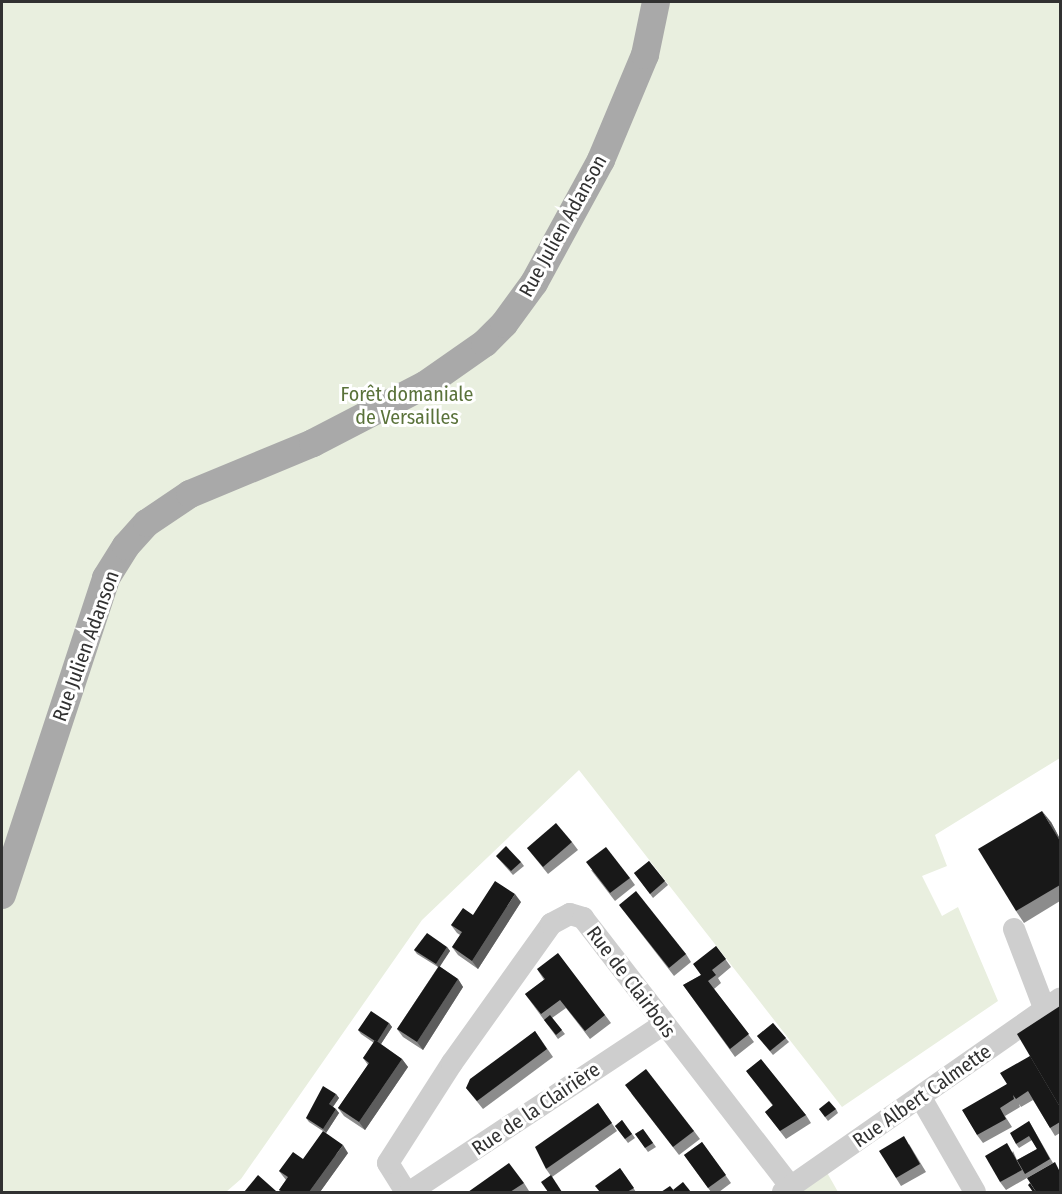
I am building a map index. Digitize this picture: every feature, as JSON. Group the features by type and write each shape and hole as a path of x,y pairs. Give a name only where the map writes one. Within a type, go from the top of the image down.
{"main road":[{"name":"Rue Julien Adanson","path":"2,895 105,578 126,546 147,523 190,494 313,443 425,385 485,343 504,324 549,258 619,122 645,55 656,2"}],"street":[{"name":"Rue de Clairbois","path":"408,1192 388,1168 388,1163 452,1063 551,924 570,914 583,918 787,1190"},
{"path":"1014,930 1053,1004"},
{"name":"Rue Albert Calmette","path":"787,1190 1053,1004"},
{"name":"Rue de la Clairière","path":"408,1192 662,1025"},
{"path":"921,1098 975,1192"}],"green space":[{"name":"Forêt domaniale de Versailles","path":"2,2 1060,2 1060,758 935,835 947,866 922,876 942,916 958,907 998,1001 842,1107 579,770 422,920 241,1179 226,1192 2,1192"},
{"path":"825,1169 838,1192 790,1192"}],"building":[{"path":"1042,811 1060,841 1060,885 1016,911 978,849"},
{"path":"556,823 572,842 543,867 527,848"},
{"path":"506,846 521,862 511,871 496,856"},
{"path":"606,847 630,878 610,893 586,862"},
{"path":"649,861 665,881 650,894 634,873"},
{"path":"495,881 515,894 472,961 452,947 462,932 451,925 463,908 473,915"},
{"path":"636,891 686,954 669,968 619,905"},
{"path":"427,933 447,947 436,964 414,950"},
{"path":"716,946 726,959 712,970 716,975 708,981 749,1034 730,1049 683,985 701,975 693,964"},
{"path":"558,953 605,1015 585,1031 560,1000 541,1014 525,994 545,979 537,969"},
{"path":"439,966 458,979 417,1042 397,1029"},
{"path":"1060,1006 1060,1107 1017,1034"},
{"path":"371,1011 389,1023 377,1042 358,1030"},
{"path":"550,1015 562,1030 556,1035 544,1020"},
{"path":"773,1023 786,1038 770,1051 757,1036"},
{"path":"535,1031 547,1049 477,1101 466,1088 470,1079"},
{"path":"375,1040 402,1059 359,1122 338,1108 369,1063 363,1058"},
{"path":"1030,1056 1060,1107 1060,1122 1050,1128 1028,1091 1016,1099 1013,1095 1014,1099 1000,1108 1006,1119 977,1135 962,1110 1007,1084 1000,1073"},
{"path":"761,1059 806,1115 780,1131 765,1112 773,1105 746,1071"},
{"path":"646,1069 694,1131 673,1147 625,1085"},
{"path":"323,1086 336,1094 329,1104 336,1109 323,1129 306,1118"},
{"path":"829,1101 836,1109 825,1117 819,1109"},
{"path":"598,1103 612,1123 546,1169 535,1147"},
{"path":"622,1120 632,1134 625,1139 615,1126"},
{"path":"1029,1121 1050,1159 1025,1174 1017,1160 1037,1149 1029,1136 1016,1144 1010,1133"},
{"path":"643,1129 653,1143 645,1148 635,1134"},
{"path":"323,1131 343,1145 309,1192 279,1190 288,1177 279,1171 293,1152 303,1159"},
{"path":"904,1136 920,1164 896,1178 879,1151"},
{"path":"702,1142 726,1175 708,1188 684,1155"},
{"path":"1007,1143 1022,1170 1000,1182 985,1156"},
{"path":"1055,1162 1060,1172 1060,1192 1036,1192 1027,1178"},
{"path":"509,1163 524,1183 510,1192 468,1192"},
{"path":"620,1168 634,1188 627,1192 600,1192 595,1186"},
{"path":"258,1175 276,1191 244,1192"},
{"path":"551,1175 562,1192 548,1192 541,1182"},
{"path":"683,1182 691,1192 673,1190"},
{"path":"1030,1183 1036,1192 1033,1192 1028,1185"},
{"path":"670,1186 675,1192 661,1192"}]}
